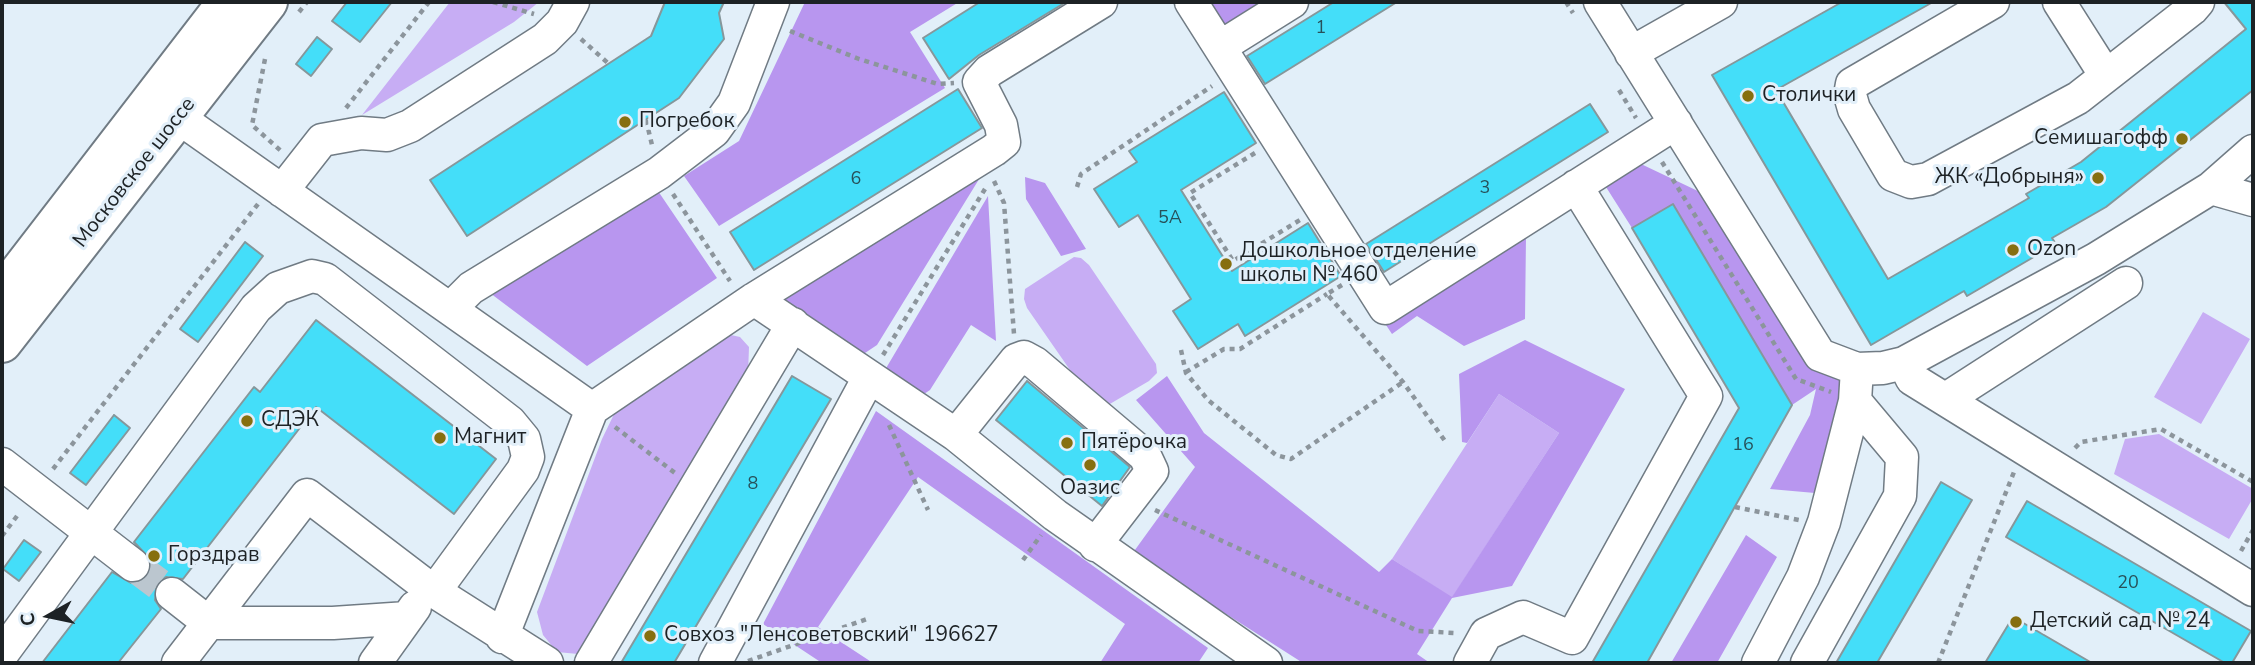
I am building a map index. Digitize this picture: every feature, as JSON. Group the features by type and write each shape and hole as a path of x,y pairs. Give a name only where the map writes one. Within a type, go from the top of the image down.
{"highway":[{"name":"Московское шоссе","path":"2,343 165,108 227,2"},
{"name":"Московское шоссе","path":"2,294 165,108 279,13"}],"street":[{"path":"450,309 471,288 659,173 714,131 734,103 774,2"},
{"path":"502,637 592,409 742,290 1004,142 1001,125 979,82 989,71 1101,2"},
{"path":"1191,2 1220,63 1385,308 1676,123"},
{"path":"1220,63 1292,2"},
{"path":"1600,2 1820,355 1857,369 1883,369 1904,363 2096,259 2211,188 2253,151"},
{"path":"1631,53 1721,2"},
{"path":"1993,2 1852,84 1850,95 1854,109 1894,175 1911,182 1928,178 2078,98 2198,2"},
{"path":"2059,2 2106,76"},
{"path":"285,180 322,139 361,133 387,135 410,126 545,39 567,12"},
{"path":"165,108 285,180 450,309 592,409"},
{"path":"1470,663 1486,634 1523,617 1572,638 1706,396 1576,186"},
{"path":"2211,188 2253,200"},
{"path":"2,654 256,308 278,288 312,276 325,279 510,422 524,439 528,457 523,470 375,663"},
{"path":"1946,399 2126,283"},
{"path":"742,290 868,379 956,435 1095,545 1251,660"},
{"path":"591,663 793,324"},
{"path":"956,435 1016,360 1024,357 1035,363 1145,456 1152,471 1095,545"},
{"path":"1904,363 1912,379 2253,590"},
{"path":"1758,663 1803,577 1824,522 1855,401 1857,369"},
{"path":"729,660 868,379"},
{"path":"1807,663 1900,496 1902,457 1855,401"},
{"path":"2,464 133,565"},
{"path":"178,663 307,495 432,590 502,637 547,663"},
{"path":"172,594 209,622 333,623 407,618"}],"path":[{"path":"279,13 307,2"},
{"path":"322,139 429,2"},
{"path":"493,2 567,12 609,64"},
{"path":"792,32 859,59 938,84 979,82"},
{"path":"2,536 285,180 252,125 266,55"},
{"path":"1077,187 1081,174 1203,95 1220,63"},
{"path":"646,120 659,173 742,290"},
{"path":"1265,146 1190,193 1233,261 1307,215"},
{"path":"928,510 868,379 993,176 1004,203 1016,360"},
{"path":"1186,373 1224,349 1240,349 1327,294"},
{"path":"1181,349 1186,373 1208,400 1276,455 1291,459 1403,382"},
{"path":"592,409 695,488"},
{"path":"2072,451 2081,442 2161,429 2253,482"},
{"path":"1938,663 2023,449"},
{"path":"1132,500 1418,631 1486,634"},
{"path":"1735,507 1774,517 1824,522"},
{"path":"2241,551 2253,530"},
{"path":"2229,545 2247,555"},
{"path":"729,660 867,619"}],"shaded area":[{"path":"450,2 539,2 514,22 362,115"},
{"path":"805,2 959,2 910,32 945,88 719,226 684,176 739,141"},
{"path":"1199,2 1279,2 1224,32"},
{"path":"1641,164 1721,202 1850,379 1815,493 1770,489 1810,415 1816,389 1792,405 1673,204 1632,228 1606,187"},
{"path":"981,176 877,345 865,353 848,351 783,300 788,291"},
{"path":"1025,177 1045,183 1086,249 1061,256 1026,199"},
{"path":"658,191 717,278 587,366 486,290"},
{"path":"988,196 996,341 971,325 930,390 918,398 882,375"},
{"path":"1526,236 1525,319 1464,346 1417,316 1392,334 1384,322"},
{"path":"1074,257 1081,258 1089,265 1156,364 1157,373 1149,381 1103,408 1095,406 1027,308 1024,299 1025,289"},
{"path":"2203,312 2250,339 2201,424 2154,397"},
{"path":"722,333 740,337 749,347 748,374 578,654 557,652 543,635 537,612 602,439 617,408"},
{"path":"1525,340 1625,389 1512,586 1452,598 1417,654 1430,663 1303,663 1132,554 1195,467 1136,400 1167,376 1204,433 1379,572 1392,559 1452,597 1559,433 1499,394 1467,443 1462,442 1459,374"},
{"path":"1499,394 1559,433 1452,598 1392,559"},
{"path":"876,411 1208,648 1198,663 1100,663 1125,624 918,477 818,627 873,663 822,663 763,624"},
{"path":"2159,434 2253,489 2253,498 2229,539 2114,474 2125,439"},
{"path":"1746,535 1777,557 1717,663 1671,663"}],"building":[{"path":"347,2 392,2 360,42 332,21"},
{"path":"665,2 724,2 719,13 724,39 679,98 467,236 430,180 651,36"},
{"path":"980,2 1066,2 979,55 949,79 923,38"},
{"path":"1334,2 1397,2 1265,84 1247,56"},
{"name":"ЖК «Добрыня»","path":"1842,2 1933,2 1776,90 1888,279 2029,198 2026,194 2081,162 2246,29 2224,2 2253,2 2253,90 2106,207 2052,238 2056,244 1967,296 1964,291 1871,345 1712,75"},
{"path":"317,37 332,49 311,76 296,64"},
{"path":"958,89 982,128 754,270 730,232"},
{"path":"1224,92 1256,143 1181,190 1232,271 1308,223 1341,276 1245,336 1238,324 1198,349 1173,311 1191,299 1138,215 1119,227 1094,189 1137,162 1129,151"},
{"path":"1590,104 1608,132 1384,272 1366,244"},
{"path":"1673,204 1792,405 1647,663 1592,663 1739,408 1632,228"},
{"path":"245,242 263,256 198,342 180,329"},
{"path":"316,320 496,459 454,514 316,407 183,579 166,577 157,583 155,600 161,609 118,663 42,663 112,572 131,583 147,577 150,559 134,542 254,387 260,392"},
{"path":"792,376 831,399 674,663 621,663"},
{"name":"Пятёрочка","path":"1027,381 1130,467 1102,506 996,420"},
{"path":"114,415 130,428 86,485 70,473"},
{"path":"1941,482 1972,500 1877,663 1836,663"},
{"path":"2027,501 2251,631 2232,663 2225,663 2006,537"},
{"path":"24,540 41,552 19,581 3,569"},
{"path":"2013,617 2092,663 1985,663"}],"tunnel":[{"path":"133,565 172,594"}],"place":[{"name":"Столички","path":"1748,96"},
{"name":"Погребок","path":"625,122"},
{"name":"Семишагофф","path":"2182,139"},
{"name":"ЖК «Добрыня»","path":"2098,178"},
{"name":"Ozon","path":"2013,250"},
{"name":"Дошкольное отделение школы № 460","path":"1226,264"},
{"name":"СДЭК","path":"247,421"},
{"name":"Магнит","path":"440,438"},
{"name":"Пятёрочка","path":"1067,443"},
{"name":"Оазис","path":"1090,465"},
{"name":"Горздрав","path":"154,556"},
{"name":"Детский сад № 24","path":"2016,622"},
{"name":"Совхоз \"Ленсоветовский\" 196627","path":"650,636"}]}
